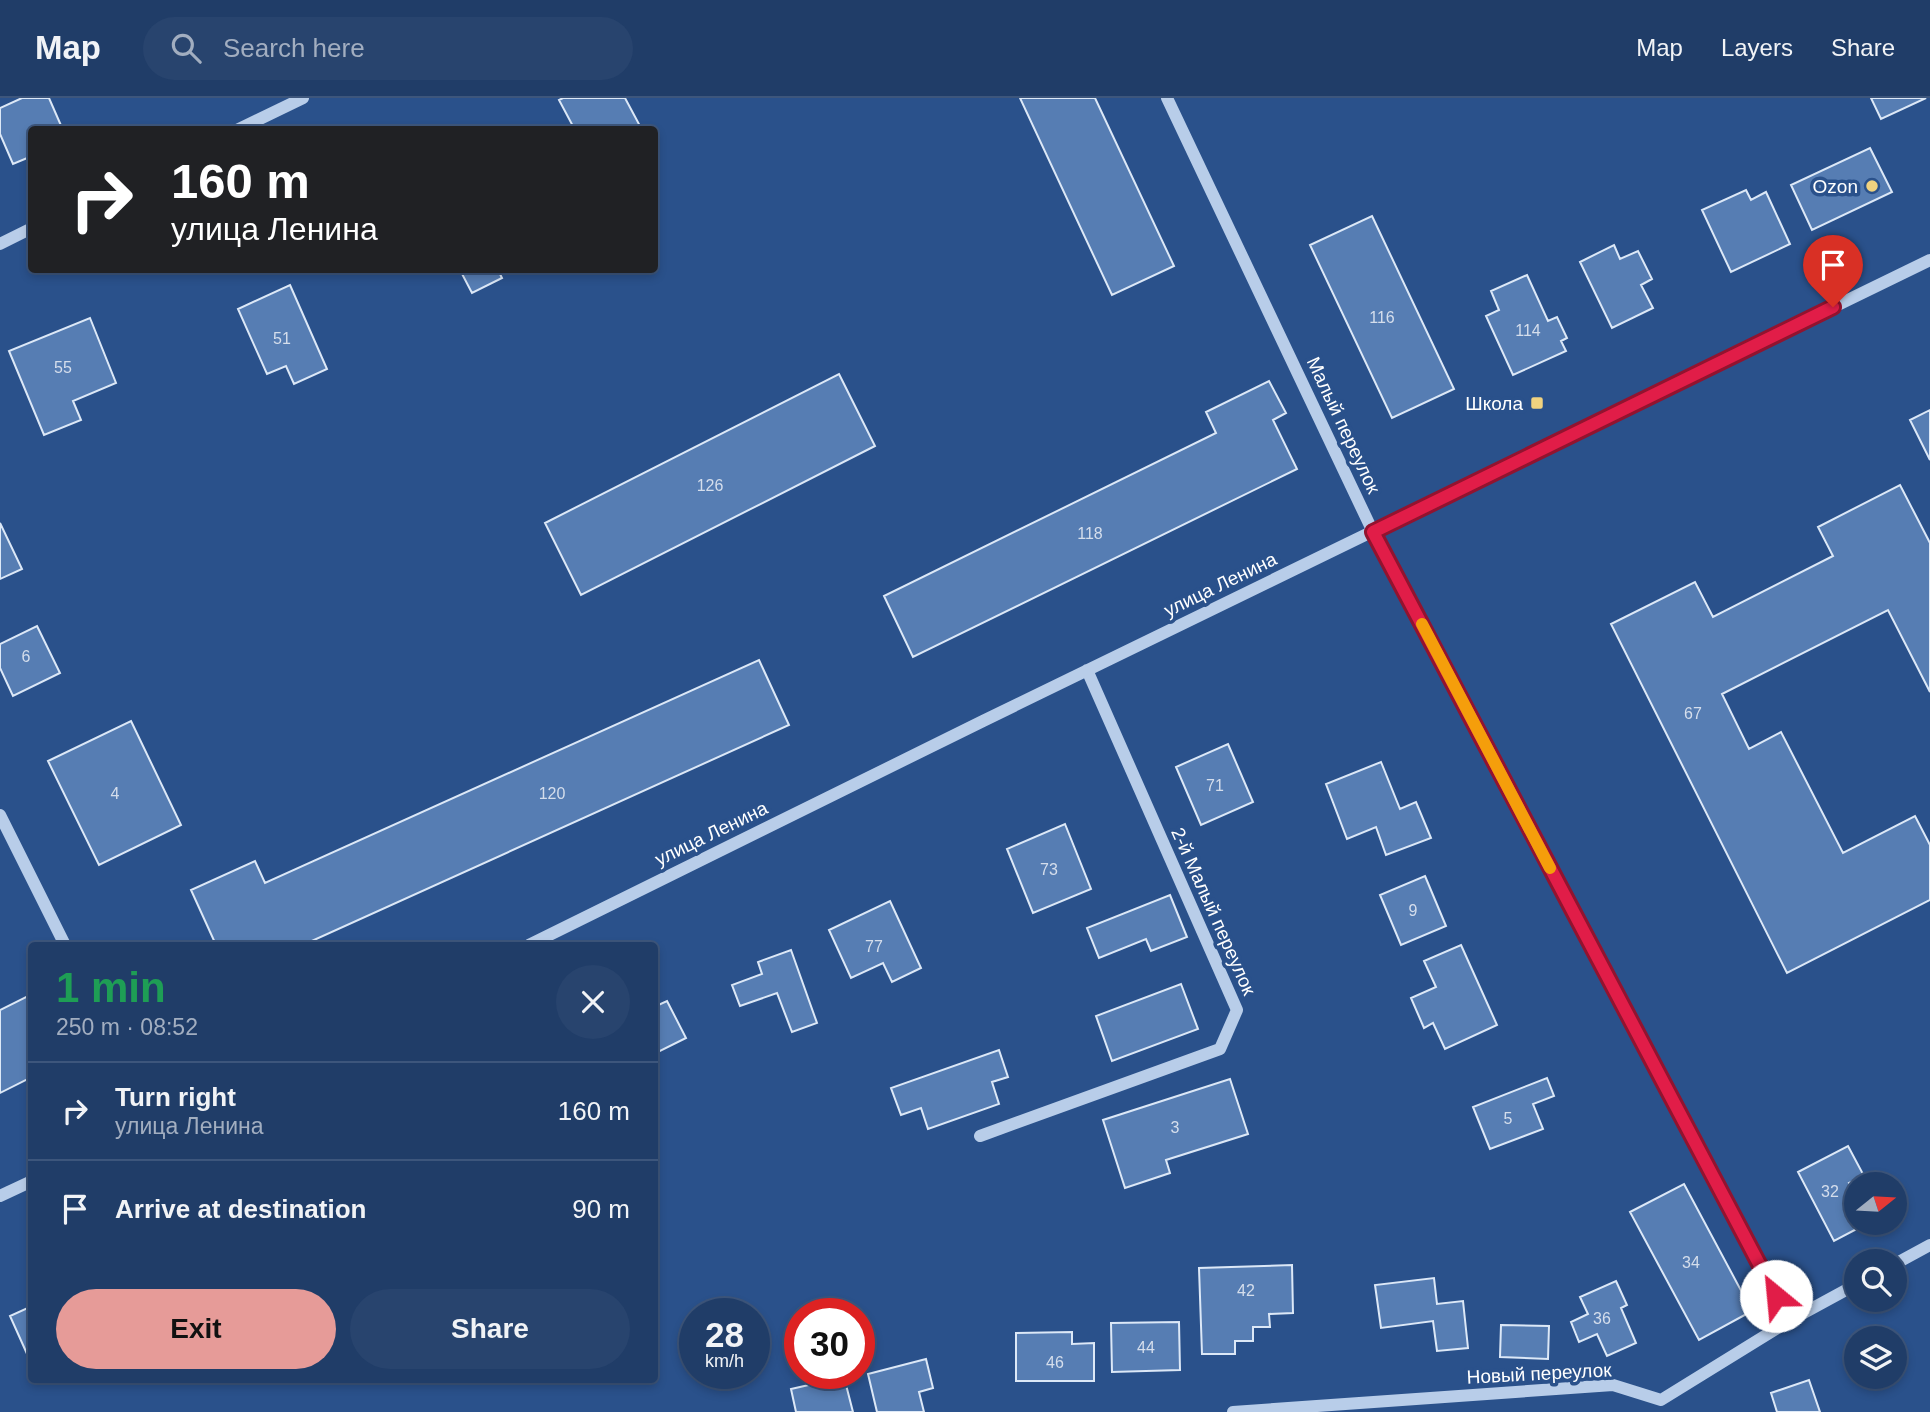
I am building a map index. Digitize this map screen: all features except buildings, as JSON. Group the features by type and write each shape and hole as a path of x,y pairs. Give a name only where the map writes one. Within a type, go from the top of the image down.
{"street":[{"path":"245,126 303,98"},
{"name":"Малый переулок","path":"1167,98 1373,532 1789,1321"},
{"path":"0,243 28,230"},
{"name":"улица Ленина","path":"535,942 1930,260"},
{"name":"2-й Малый переулок","path":"980,1136 1220,1049 1237,1010 1087,670"},
{"path":"0,815 64,942"},
{"path":"0,1196 28,1183"},
{"path":"1907,1257 1930,1245"},
{"name":"Новый переулок","path":"1233,1412 1613,1385 1661,1400 1789,1321 1844,1291"}],"slow traffic":[{"path":"1422,624 1550,868"}],"place":[{"name":"Ozon","path":"1872,186"},
{"name":"Школа","path":"1537,403"}],"route":[{"path":"1776,1296 1373,532 1833,307"}]}
